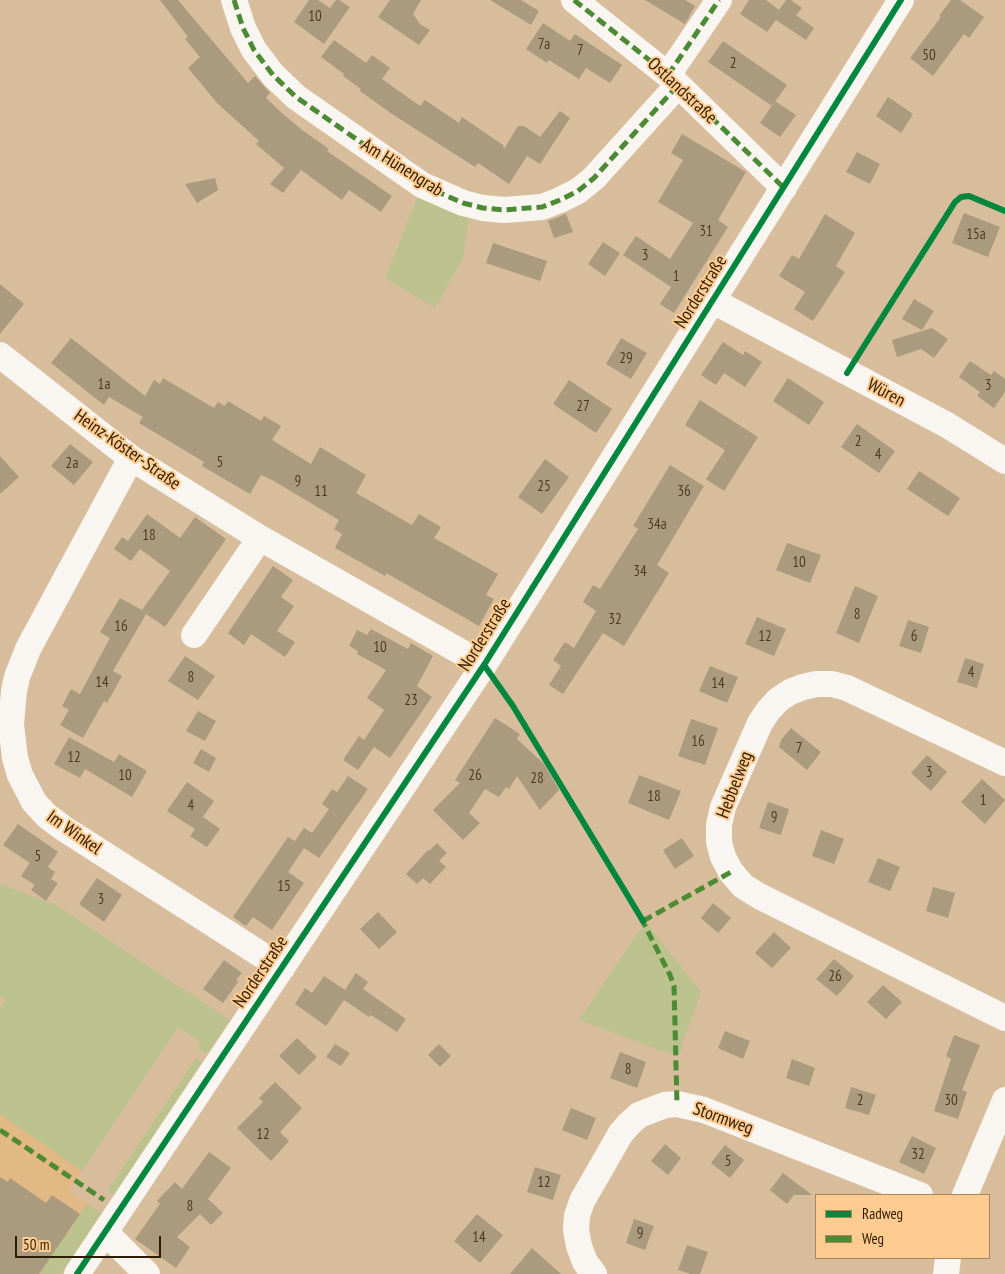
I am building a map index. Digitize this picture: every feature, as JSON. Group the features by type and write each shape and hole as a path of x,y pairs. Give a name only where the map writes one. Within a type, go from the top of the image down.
{"street":[{"name":"Am Hünengrab","path":"234,0 243,28 254,50 273,75 296,98 422,184 463,203 504,210 532,208 560,200 578,192 594,178 673,80 719,0"},
{"name":"Ostlandstraße","path":"574,0 673,80 784,188"},
{"name":"Norderstraße","path":"77,1274 484,665 901,0"},
{"name":"Würen","path":"712,301 946,425 1005,462"},
{"name":"Heinz-Köster-Straße","path":"0,355 131,458 260,538 484,665"},
{"name":"Im Winkel","path":"131,458 28,649 17,677 11,724 15,758 20,775 34,802 47,816 282,968"},
{"path":"194,635 260,538"},
{"name":"Hebbelweg","path":"1005,763 847,688 832,684 803,686 778,700 768,710 760,723 722,807 719,825 719,842 723,857 730,872 743,886 759,896 1005,1018"},
{"path":"965,1194 1005,1100"},
{"name":"Stormweg","path":"594,1274 585,1262 578,1246 576,1230 582,1201 621,1133 639,1115 665,1105 677,1104 704,1110 917,1194"},
{"path":"105,1232 147,1274"},
{"path":"946,1274 948,1259"}],"shaded area":[{"path":"0,1114 82,1171 69,1191 101,1213 61,1274 0,1274"}],"green space":[{"path":"419,194 469,216 463,258 435,308 385,278"},
{"path":"0,884 56,905 230,1020 207,1054 197,1048 201,1042 178,1027 82,1171 0,1114 0,1008 6,999 0,997"},
{"path":"648,925 701,992 679,1054 670,1054 579,1020 640,930"},
{"path":"196,1058 202,1062 115,1193 111,1194 108,1190"},
{"path":"87,1204 101,1213 61,1274 39,1274"}],"building":[{"path":"160,0 178,0 248,83 255,76 270,93 266,98 283,114 329,149 327,151 392,196 381,212 349,190 342,200 301,170 283,193 270,184 284,168 256,144 259,141 218,104 188,68 200,57 185,39 188,37"},
{"path":"309,0 318,0 330,8 336,0 339,0 350,7 324,44 294,22"},
{"path":"390,0 421,0 413,14 420,24 430,30 419,45 378,17"},
{"path":"490,0 521,0 539,11 531,25"},
{"path":"645,0 685,0 695,6 685,24"},
{"path":"749,0 766,0 779,10 786,0 791,0 802,8 796,15 814,28 806,40 776,20 767,32 740,14"},
{"path":"951,0 960,0 984,17 969,38 964,34 933,76 910,58 941,17 939,16"},
{"path":"543,23 570,41 575,34 622,65 610,83 586,68 579,79 549,60 547,63 526,49"},
{"path":"334,40 366,63 372,55 390,68 382,79 420,106 425,100 459,123 462,117 503,145 504,149 518,126 524,126 540,137 560,111 570,118 540,164 527,156 509,184 478,163 475,167 392,114 360,91 361,89 343,76 344,74 321,57"},
{"path":"723,41 787,85 772,106 708,62"},
{"path":"888,97 913,114 901,133 876,116"},
{"path":"775,101 796,115 780,137 760,123"},
{"path":"682,134 746,172 718,220 728,227 674,313 660,304 671,287 623,255 636,236 670,259 693,223 658,202 683,160 671,153"},
{"path":"857,152 880,164 870,184 846,172"},
{"path":"215,178 218,190 197,203 185,184"},
{"path":"964,213 1000,227 988,257 952,243"},
{"path":"566,214 573,232 554,238 548,221"},
{"path":"825,214 855,233 836,266 845,272 813,321 794,309 805,292 779,276 792,255 799,259"},
{"path":"603,242 620,253 605,276 588,264"},
{"path":"493,243 547,261 540,281 486,263"},
{"path":"0,284 24,304 0,334"},
{"path":"914,299 934,311 922,330 902,319"},
{"path":"932,328 948,339 934,358 921,349 897,357 892,340"},
{"path":"71,338 145,396 154,380 160,384 163,378 214,408 218,402 225,406 228,401 261,421 264,416 281,426 272,440 311,464 320,447 366,475 356,493 412,525 419,514 441,527 434,538 498,574 486,595 494,599 479,626 386,573 385,576 335,548 342,534 334,529 339,520 272,480 261,475 250,494 202,466 204,462 139,423 143,417 109,397 104,405 51,363"},
{"path":"621,338 647,353 631,379 606,364"},
{"path":"723,342 743,355 745,351 762,362 745,387 724,373 716,385 701,375"},
{"path":"970,361 991,375 994,371 1005,379 1005,392 994,408 977,396 980,392 959,377"},
{"path":"788,378 824,402 809,425 773,401"},
{"path":"569,380 612,409 596,433 553,404"},
{"path":"700,400 758,437 724,491 706,479 725,450 685,425"},
{"path":"857,424 895,451 879,473 841,447"},
{"path":"70,444 93,462 74,485 51,466"},
{"path":"0,456 19,477 0,494"},
{"path":"545,459 569,477 542,514 518,497"},
{"path":"670,465 704,486 657,565 669,573 624,646 603,633 563,694 549,685 561,666 553,660 565,642 574,648 596,611 583,602 593,585 600,589 638,529 633,526"},
{"path":"919,471 960,498 948,516 907,489"},
{"path":"147,514 180,538 195,517 226,539 165,627 146,614 113,671 122,676 107,703 104,701 83,738 60,725 69,710 62,706 71,689 80,694 110,638 100,632 120,598 142,610 170,571 140,549 131,561 114,549 122,537 128,541"},
{"path":"787,543 821,555 810,583 776,570"},
{"path":"273,566 293,580 281,597 294,606 277,631 295,642 285,657 251,634 244,645 228,633"},
{"path":"855,586 878,596 859,643 836,633"},
{"path":"757,617 786,629 774,656 745,644"},
{"path":"908,620 929,627 921,653 899,646"},
{"path":"371,629 408,649 411,643 433,656 417,686 432,697 390,758 374,747 358,770 343,760 359,736 364,740 384,710 367,698 386,670 357,654 358,651 349,646 357,630 367,635"},
{"path":"185,656 215,676 198,700 168,681"},
{"path":"965,658 984,664 977,688 957,682"},
{"path":"710,666 738,677 727,703 699,691"},
{"path":"198,711 216,721 205,741 186,731"},
{"path":"495,718 520,734 517,739 544,764 559,790 540,810 517,776 509,789 506,787 499,797 485,789 469,813 480,823 463,840 433,810 460,783 455,780"},
{"path":"691,719 718,728 705,765 678,756"},
{"path":"791,728 821,752 807,770 779,747 781,740"},
{"path":"69,737 114,762 119,754 147,771 132,797 85,769 80,778 54,764"},
{"path":"201,749 216,758 209,772 193,763"},
{"path":"927,755 947,772 931,791 911,773"},
{"path":"639,775 681,791 669,820 628,803"},
{"path":"348,776 368,789 319,858 304,848 288,872 304,883 272,930 253,917 246,926 233,917 288,837 295,841 304,828 312,833 329,809 322,804 332,789 337,792"},
{"path":"982,779 1005,800 985,824 961,802"},
{"path":"187,782 214,801 203,817 220,829 207,847 190,836 195,829 167,811"},
{"path":"768,802 789,809 781,835 759,828"},
{"path":"18,824 58,852 48,867 55,872 51,879 58,883 46,901 31,890 35,885 21,876 30,863 3,845"},
{"path":"821,830 844,839 834,864 812,856"},
{"path":"682,838 694,856 675,869 663,850"},
{"path":"437,843 447,853 439,861 446,867 430,884 423,878 417,884 406,874"},
{"path":"878,858 900,867 890,891 868,882"},
{"path":"97,878 122,895 104,922 79,904"},
{"path":"933,887 955,893 948,918 926,911"},
{"path":"713,903 731,918 718,933 701,918"},
{"path":"378,912 397,932 379,949 360,929"},
{"path":"774,932 791,948 772,968 755,953"},
{"path":"834,959 854,976 837,996 816,979"},
{"path":"224,960 242,973 223,1003 203,989"},
{"path":"356,973 368,982 363,989 406,1019 397,1032 371,1015 369,1017 344,1000 326,1026 295,1004 305,988 312,993 324,976 345,990"},
{"path":"883,985 902,1002 886,1019 867,1002"},
{"path":"725,1031 750,1041 743,1059 718,1048"},
{"path":"954,1035 980,1045 962,1090 967,1092 958,1119 934,1111 951,1059 946,1056"},
{"path":"297,1038 317,1057 299,1075 279,1056"},
{"path":"335,1044 350,1053 341,1066 326,1057"},
{"path":"439,1044 451,1056 440,1067 428,1055"},
{"path":"620,1052 646,1062 637,1088 610,1078"},
{"path":"792,1059 815,1068 809,1086 786,1078"},
{"path":"275,1082 302,1108 280,1132 289,1141 271,1161 237,1128 263,1102 259,1098"},
{"path":"851,1087 876,1095 869,1115 845,1108"},
{"path":"571,1108 596,1118 587,1140 562,1130"},
{"path":"912,1136 936,1148 924,1174 899,1162"},
{"path":"665,1144 681,1158 668,1175 651,1161"},
{"path":"725,1145 744,1160 730,1178 711,1163"},
{"path":"209,1152 231,1168 208,1199 223,1213 211,1225 200,1214 177,1237 190,1247 176,1268 135,1239 160,1204 157,1201 175,1182 182,1189"},
{"path":"535,1167 561,1175 553,1200 527,1192"},
{"path":"783,1173 812,1195 794,1195 787,1204 770,1190"},
{"path":"0,1177 8,1182 10,1178 46,1203 52,1195 80,1214 39,1274 0,1274"},
{"path":"477,1214 503,1235 480,1263 454,1241"},
{"path":"634,1219 654,1226 645,1250 626,1243"},
{"path":"687,1245 708,1252 700,1274 691,1274 678,1270"},
{"path":"532,1248 561,1274 510,1274"}],"marked path":[{"path":"234,0 243,28 254,50 273,75 296,97 422,185 463,203 483,208 504,210 542,207 578,191 594,178 678,85"},
{"path":"574,0 668,75 784,188"},
{"path":"668,75 719,0"},
{"path":"643,921 731,872"},
{"path":"641,918 674,986 677,1104"},
{"path":"0,1130 104,1200"}],"cycle path":[{"path":"77,1274 484,665 901,0"},
{"path":"847,373 955,202 961,197 969,196 1005,211"},
{"path":"484,665 513,706 643,921"}]}
